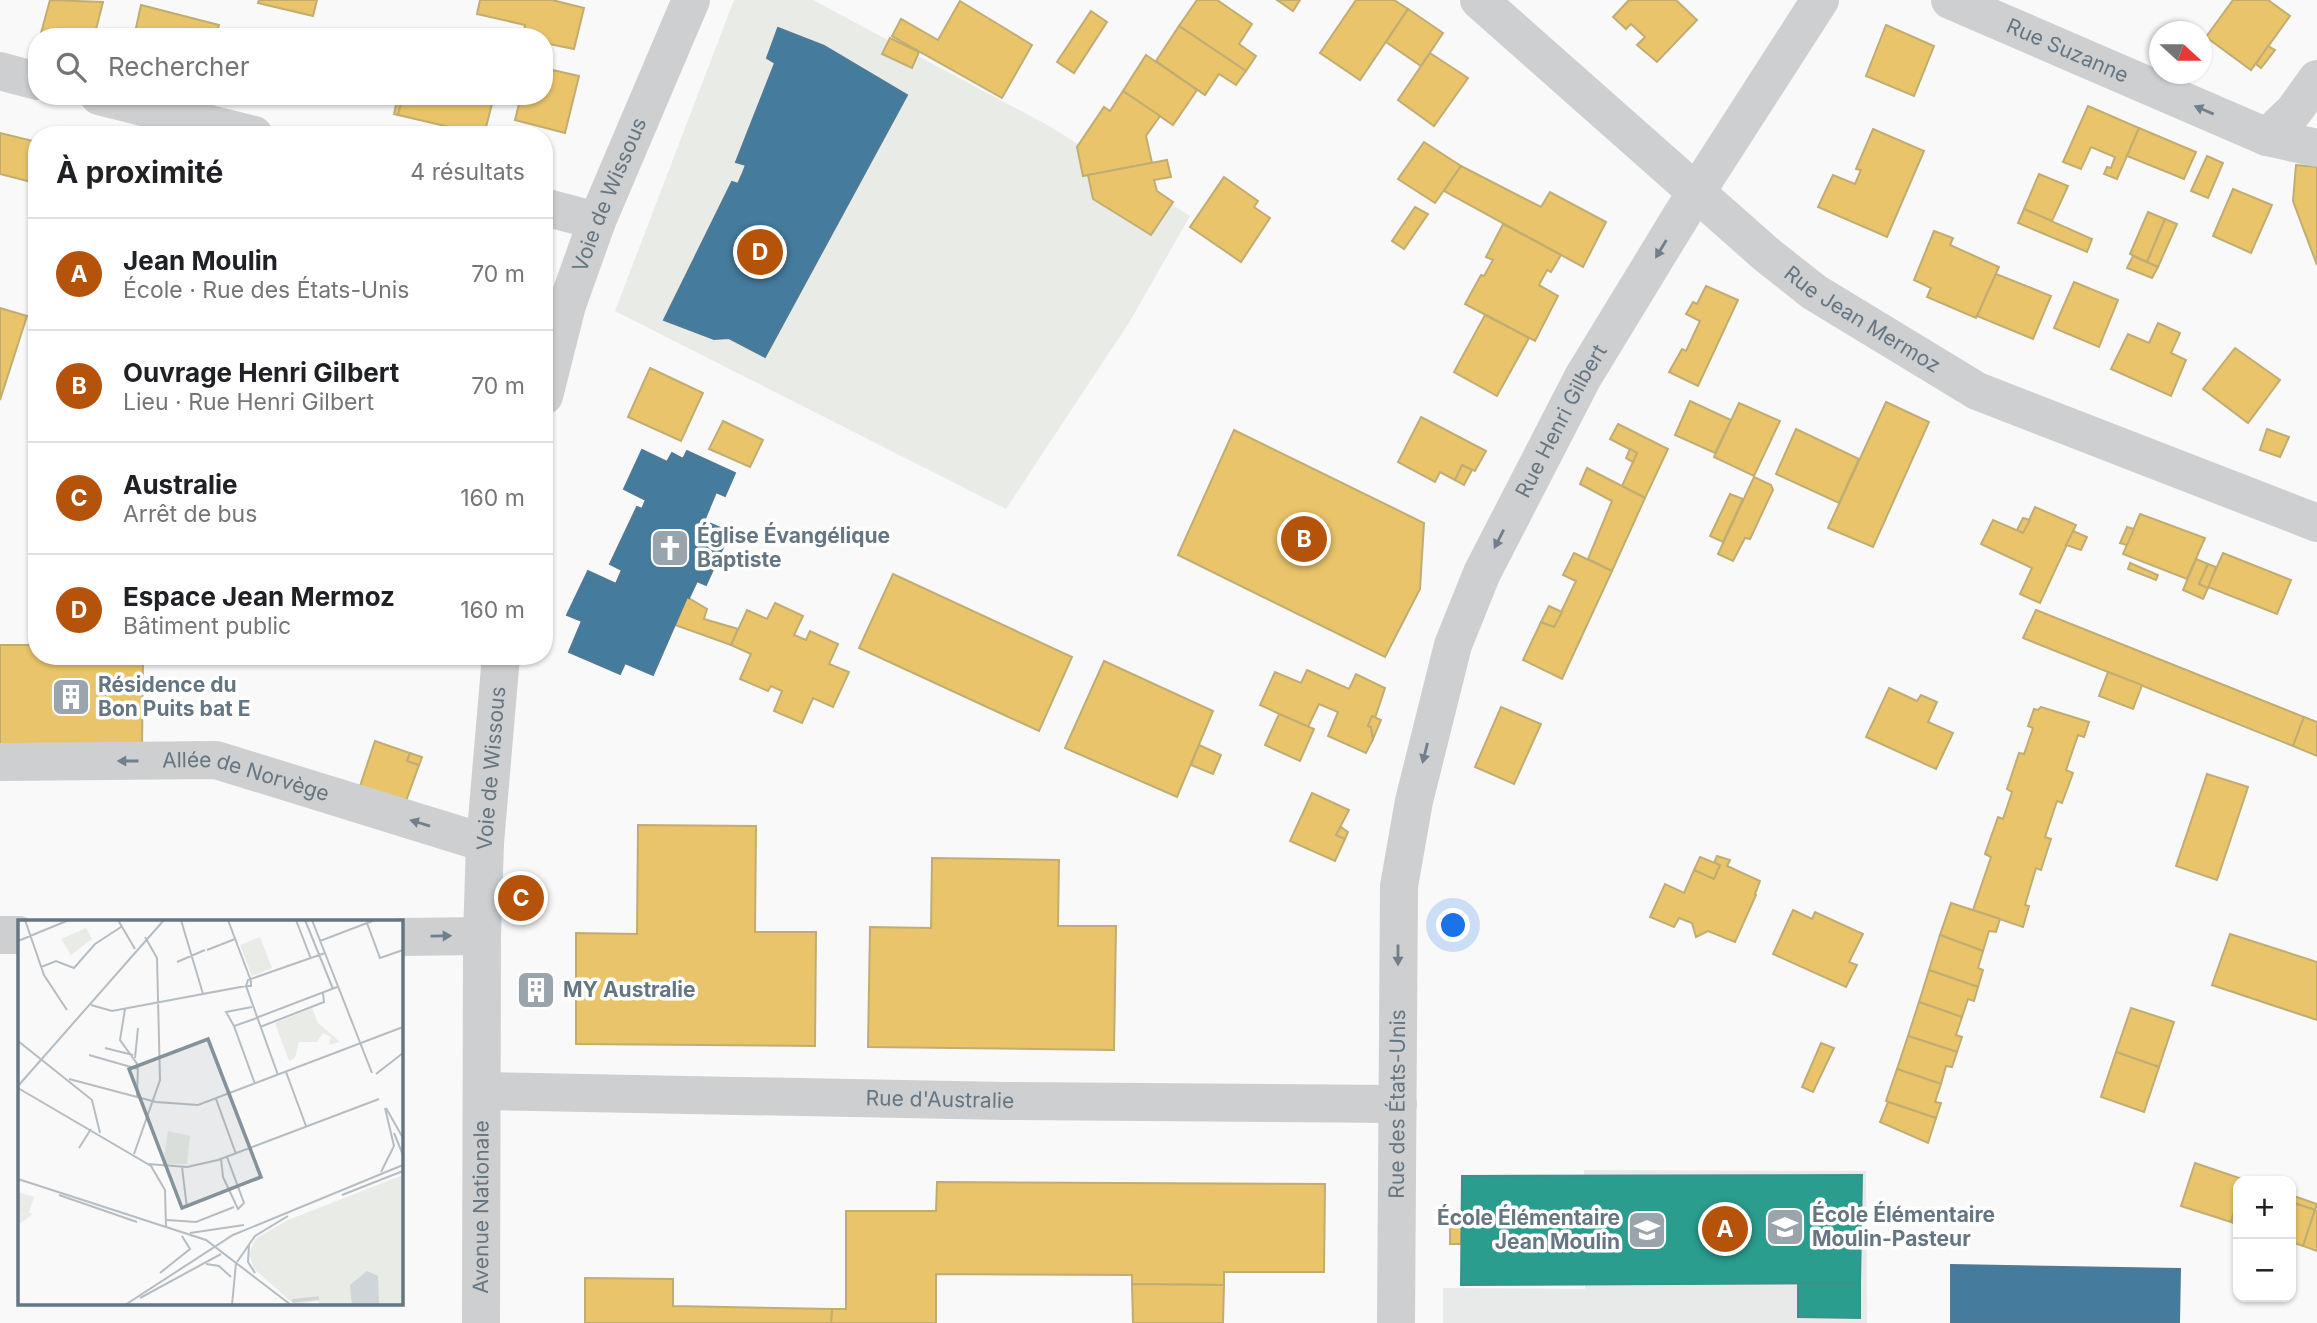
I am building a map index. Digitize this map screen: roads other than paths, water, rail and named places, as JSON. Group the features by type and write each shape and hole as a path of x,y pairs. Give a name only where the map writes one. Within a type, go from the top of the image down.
{"street":[{"name":"Voie de Wissous","path":"553,360 567,305 597,221 691,0"},
{"name":"Rue Jean Mermoz","path":"1479,0 1766,254 1814,292 1977,391 2317,523"},
{"name":"Rue Henri Gilbert","path":"1399,886 1414,801 1453,645 1482,573 1583,377 1697,191 1820,0"},
{"name":"Rue Suzanne","path":"1950,0 2267,136 2317,148"},
{"path":"0,71 28,79"},
{"path":"2267,136 2294,111 2317,79"},
{"path":"135,105 218,126"},
{"path":"553,209 597,221"},
{"name":"Voie de Wissous","path":"482,1091 485,843 488,781 500,665"},
{"name":"Allée de Norvège","path":"0,762 216,760 485,843"},
{"name":"Rue des États-Unis","path":"1396,1323 1399,886"},
{"path":"0,935 18,935"},
{"path":"402,937 482,936"},
{"name":"Rue d'Australie","path":"482,1091 992,1101 1398,1104"},
{"name":"Avenue Nationale","path":"481,1323 482,1091"}],"place":[{"name":"Espace Jean Mermoz","path":"760,252"},
{"name":"Ouvrage Henri Gilbert","path":"1304,539"},
{"name":"Église Évangélique Baptiste","path":"670,548"},
{"name":"Résidence du Bon Puits bat E","path":"71,697"},
{"name":"Australie","path":"521,898"},
{"name":"MY Australie","path":"536,990"},
{"name":"École Élémentaire Moulin-Pasteur","path":"1785,1227"},
{"name":"Jean Moulin","path":"1725,1229"},
{"name":"École Élémentaire Jean Moulin","path":"1647,1230"}]}
